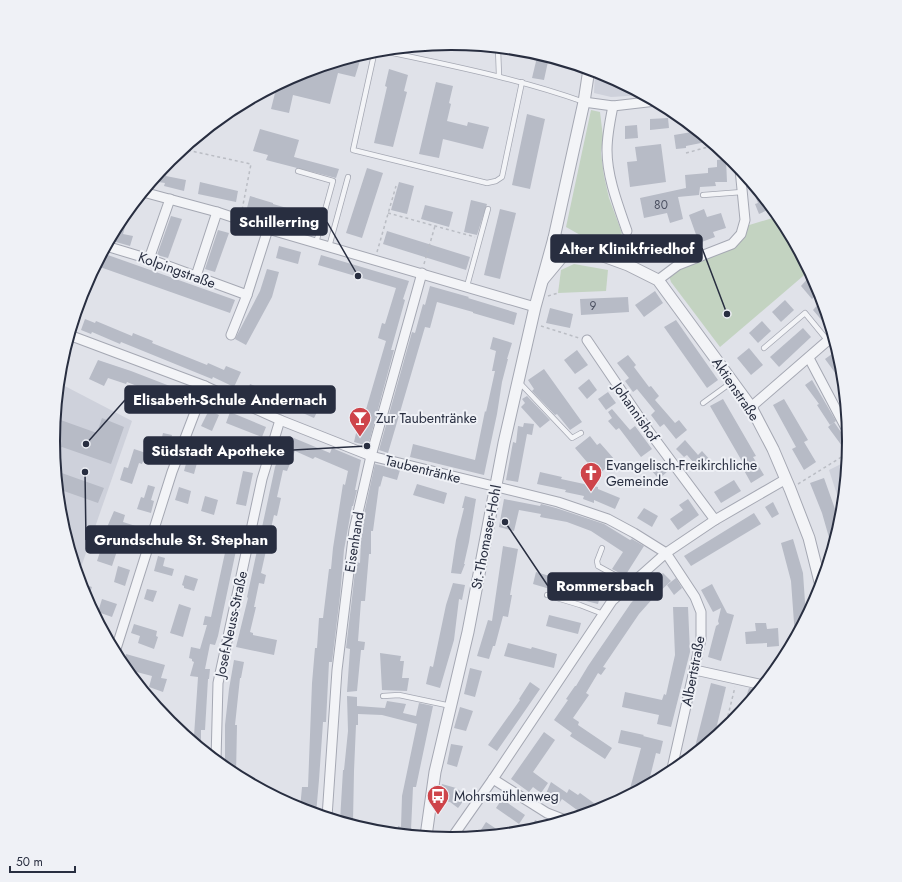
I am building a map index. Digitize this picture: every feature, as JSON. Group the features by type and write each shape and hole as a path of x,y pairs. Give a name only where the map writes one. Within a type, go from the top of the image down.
{"street":[{"path":"554,238 584,102 588,75"},
{"path":"584,102 613,106 646,102"},
{"path":"613,106 609,126 607,150 610,174 615,195 627,231"},
{"path":"658,280 678,265 732,244 741,234 745,220 741,179"},
{"path":"149,193 217,212 268,229 535,307"},
{"path":"149,259 170,199"},
{"path":"196,276 217,212"},
{"path":"231,335 247,296 268,229"},
{"name":"Aktienstraße","path":"554,238 628,265 658,280 751,407 773,449 788,484 809,538 818,575"},
{"name":"St.-Thomaser-Hohl","path":"427,831 435,772 468,632 504,443 535,307 554,238"},
{"name":"Kolpingstraße","path":"111,247 149,259 247,296"},
{"path":"542,282 563,256 583,248"},
{"name":"Eisenhand","path":"327,812 338,662 354,530 370,456 422,273"},
{"name":"Taubentränke","path":"74,337 205,386 280,420 370,456 558,502 608,519 666,553"},
{"name":"Johannishof","path":"587,340 648,430 715,520"},
{"path":"751,407 810,358 829,340"},
{"path":"810,358 841,419"},
{"path":"117,644 172,472 205,386"},
{"name":"Josef-Neuss-Straße","path":"216,753 218,683 262,479 280,420"},
{"path":"456,832 612,601 666,553 715,520 788,484"},
{"name":"Albertstraße","path":"666,553 695,597 701,612 701,639 675,761"},
{"path":"695,670 757,684"},
{"path":"493,779 547,813 558,817"}],"lane":[{"path":"498,53 498,76"},
{"path":"396,54 522,82 584,102"},
{"path":"374,58 353,150 487,182 496,181 502,177 522,82"},
{"path":"298,171 333,181 316,243"},
{"path":"329,247 348,177"},
{"path":"703,195 742,192"},
{"path":"467,286 488,209"},
{"path":"764,348 805,313 827,334"},
{"path":"518,381 572,438 581,433"},
{"path":"703,403 732,382"},
{"path":"602,548 597,561 598,566 631,584"},
{"path":"547,595 603,614"},
{"path":"383,696 399,695 451,706"}],"path":[{"path":"686,153 709,147"},
{"path":"189,151 251,164 240,220"},
{"path":"374,260 396,186"},
{"path":"388,213 480,238"},
{"path":"422,273 435,226"},
{"path":"552,295 558,293"},
{"path":"532,322 587,340"},
{"path":"788,484 841,457"},
{"path":"728,716 737,680"}],"shaded area":[{"path":"595,78 634,96 611,97 594,93"},
{"path":"64,386 132,421 81,567 73,542 63,492 60,441"},
{"path":"841,464 838,497 829,470"}],"green space":[{"path":"591,110 600,112 603,137 601,153 604,176 609,198 622,233 612,249 589,240 566,227"},
{"path":"772,218 790,246 805,275 720,347 671,282 669,276 680,267 734,247 746,226"},
{"path":"574,264 608,270 606,291 558,293 561,270"}],"building":[{"path":"536,60 548,62 544,80 532,78"},
{"path":"360,61 355,77 338,73 330,104 293,95 289,113 271,109 275,91 278,90 325,71"},
{"path":"389,69 408,75 404,91 407,92 393,147 374,143 387,87 385,86"},
{"path":"436,82 453,86 447,121 467,126 468,122 489,127 483,149 443,139 439,158 419,154"},
{"path":"527,114 545,119 530,189 512,185"},
{"path":"668,118 669,128 650,130 650,119"},
{"path":"637,125 638,138 625,139 625,126"},
{"path":"260,129 299,140 294,157 339,169 336,178 266,160 268,155 253,151"},
{"path":"691,132 703,143 686,146 686,148 676,149 674,135"},
{"path":"661,144 666,182 630,187 627,162 637,161 635,147"},
{"path":"717,160 722,160 726,164 727,182 715,182 716,186 700,187 699,195 678,197 683,219 670,223 667,213 644,218 640,198 686,188 685,175 708,173 708,168 717,167"},
{"path":"367,168 383,173 362,238 346,233"},
{"path":"166,174 166,176 186,180 184,191 164,186 165,183 158,182"},
{"path":"200,182 238,191 236,202 198,194"},
{"path":"399,182 414,186 407,214 391,210"},
{"path":"250,196 318,217 315,228 247,208"},
{"path":"755,196 766,211 759,214 755,204 758,203"},
{"path":"471,200 487,204 477,235 464,232"},
{"path":"425,205 453,212 449,227 421,219"},
{"path":"500,209 516,213 500,279 484,275"},
{"path":"704,209 707,217 721,213 726,228 713,232 715,237 699,243 689,215"},
{"path":"171,216 182,219 168,258 157,255"},
{"path":"126,224 123,234 133,236 130,246 114,242"},
{"path":"218,230 229,233 215,272 205,269"},
{"path":"387,231 470,257 466,270 383,244"},
{"path":"279,246 301,252 298,264 276,258"},
{"path":"107,255 235,300 230,313 100,267"},
{"path":"321,255 409,281 403,299 405,300 391,350 394,350 368,446 354,442 357,429 360,430 386,341 378,338 382,323 385,324 396,288 318,265"},
{"path":"267,269 279,272 272,297 246,345 235,339 260,291"},
{"path":"807,279 814,297 812,299 801,286"},
{"path":"430,286 517,313 514,325 437,302 430,328 425,327 388,453 379,450 412,332 415,333"},
{"path":"655,291 663,303 644,317 635,305"},
{"path":"628,297 629,312 581,315 580,299"},
{"path":"785,300 794,310 781,322 772,312"},
{"path":"817,305 823,322 813,310"},
{"path":"550,308 573,314 570,328 546,323"},
{"path":"85,319 95,323 96,321 132,336 133,333 153,341 152,343 207,365 208,363 224,370 226,366 241,372 234,387 213,377 212,379 121,342 120,344 92,332 91,334 81,330"},
{"path":"676,320 718,380 707,388 664,327"},
{"path":"762,321 771,331 758,343 749,333"},
{"path":"803,328 811,337 779,367 770,357"},
{"path":"493,337 512,343 502,382 484,475 410,457 413,444 475,460 495,371 492,371 496,351 490,349"},
{"path":"749,348 763,365 751,375 737,358"},
{"path":"577,350 588,365 575,374 564,360"},
{"path":"832,354 836,374 825,359"},
{"path":"628,355 636,365 634,367 649,387 651,386 659,396 655,400 675,423 679,420 687,430 676,439 664,424 660,427 651,415 655,411 637,389 633,392 625,381 629,378 617,363"},
{"path":"98,360 188,393 184,405 127,382 126,384 108,378 104,386 89,379"},
{"path":"544,369 582,422 570,430 557,414 555,415 532,391 534,389 528,380"},
{"path":"589,379 597,390 587,399 578,388"},
{"path":"812,380 836,421 830,425 817,405 819,404 805,385"},
{"path":"250,384 269,392 271,387 319,408 314,418 278,402 247,392"},
{"path":"608,392 616,403 606,410 598,399"},
{"path":"527,396 550,420 540,428 521,407 525,403 522,399"},
{"path":"723,399 756,456 753,457 764,475 751,483 741,465 743,463 710,406"},
{"path":"784,399 808,440 804,442 816,462 804,470 792,449 796,447 773,405"},
{"path":"612,409 630,430 635,426 652,449 641,457 619,428 616,430 608,421 612,418 608,412"},
{"path":"209,410 219,415 212,431 201,426"},
{"path":"230,412 266,427 262,437 226,423"},
{"path":"102,418 124,427 111,464 62,447 60,448 61,420 97,433"},
{"path":"834,422 842,433 842,446 828,427"},
{"path":"524,423 534,424 532,435 527,434 518,482 506,480 513,442 516,443 518,426 523,427"},
{"path":"163,433 172,435 165,460 148,455 152,438 161,441"},
{"path":"289,436 330,453 332,448 361,460 355,490 357,490 352,506 344,550 332,662 329,662 326,722 323,722 317,808 301,802 302,787 308,787 312,683 315,648 317,648 319,618 323,618 329,569 331,569 343,484 345,485 348,471 315,457 313,459 295,451 287,471 283,470 277,497 281,498 277,516 274,515 261,573 266,575 264,584 259,583 254,607 256,607 250,632 253,633 253,635 277,640 274,655 236,647 248,598 275,467 281,452 283,453"},
{"path":"590,436 597,445 600,443 615,460 598,475 575,448"},
{"path":"685,440 698,455 702,451 711,461 700,470 687,455 684,457 676,449"},
{"path":"134,449 146,453 142,464 139,463 132,484 120,480 124,467 128,468"},
{"path":"187,460 197,463 194,474 184,471"},
{"path":"660,462 668,471 659,479 651,470"},
{"path":"375,464 400,470 397,480 383,476 380,487 379,486 373,531 371,531 371,554 369,554 365,601 361,601 358,641 365,642 364,650 361,650 357,691 347,692 350,649 346,648 356,562 360,563 364,514"},
{"path":"243,471 253,473 246,506 236,504"},
{"path":"540,472 562,477 561,479 598,487 598,489 620,498 615,509 594,500 594,503 583,499 584,496 565,492 566,490 537,484"},
{"path":"61,473 104,488 98,503 63,491"},
{"path":"824,478 835,510 830,539 822,513 810,483"},
{"path":"734,480 741,491 721,503 714,492"},
{"path":"417,484 447,493 444,504 413,495"},
{"path":"148,485 155,487 151,500 154,501 151,513 137,509 141,497 144,498"},
{"path":"179,487 191,491 188,504 175,500"},
{"path":"205,496 218,500 214,515 201,511"},
{"path":"465,496 476,499 465,564 461,574 451,573 456,540 464,508 462,508"},
{"path":"504,499 540,506 541,504 604,524 630,540 632,539 644,546 625,576 612,569 623,552 591,531 567,522 540,517 541,514 519,510 514,531 499,527"},
{"path":"688,499 699,515 678,530 670,519 683,510 679,505"},
{"path":"773,502 779,514 772,518 765,507"},
{"path":"644,508 658,516 652,527 637,518"},
{"path":"114,511 125,515 123,522 142,528 139,541 107,533 108,531 106,530"},
{"path":"754,513 761,524 691,566 684,556"},
{"path":"167,526 178,529 174,542 163,539"},
{"path":"228,539 238,541 218,636 215,645 210,644 205,669 210,669 205,730 201,730 201,741 194,736 198,677 190,676 194,662 189,658 191,647 200,649 207,625 203,625 205,616 211,617"},
{"path":"793,539 803,573 805,606 794,629 791,581 781,543"},
{"path":"102,546 117,551 112,566 97,561"},
{"path":"503,546 518,549 510,595 512,595 508,617 503,616 495,646 493,646 489,659 477,656 488,620 492,621"},
{"path":"158,556 165,558 163,566 174,569 172,576 154,571"},
{"path":"118,566 130,570 125,586 114,582"},
{"path":"536,572 569,583 569,585 601,593 598,604 566,596 533,584"},
{"path":"663,573 671,581 639,614 603,667 606,668 601,675 598,673 586,693 589,695 573,718 579,722 578,725 612,748 605,759 570,736 572,733 554,720 568,700 566,699 631,603 645,588"},
{"path":"185,575 198,579 194,591 184,588 182,585"},
{"path":"676,578 682,588 674,595 667,585"},
{"path":"453,583 465,585 462,600 459,599 454,640 440,688 426,684 430,666 433,667 446,605"},
{"path":"712,584 727,613 734,615 721,661 708,657 716,626 719,624 718,621 721,608 713,612 701,590"},
{"path":"88,586 92,587 90,592"},
{"path":"147,589 157,591 153,602 144,599"},
{"path":"102,599 117,604 112,617 99,612 98,610"},
{"path":"179,604 191,608 183,637 170,633"},
{"path":"673,607 688,607 690,652 671,727 657,724 659,715 622,707 625,692 662,700 664,694 666,695 675,655"},
{"path":"549,615 581,623 578,634 546,626"},
{"path":"755,623 766,623 767,629 778,628 779,646 767,647 767,643 746,644 745,632 756,631"},
{"path":"134,624 157,631 156,636 158,637 154,649 138,643 140,636 131,633"},
{"path":"508,643 531,649 532,647 557,654 554,668 504,656"},
{"path":"380,653 401,656 400,661 404,661 402,678 409,678 407,691 382,690"},
{"path":"126,654 165,665 161,678 167,679 163,692 149,687 152,676 136,672 125,657"},
{"path":"234,660 244,662 240,678 235,725 237,725 236,767 225,760 225,725"},
{"path":"470,668 482,671 475,697 464,694"},
{"path":"530,682 540,689 497,751 488,745 520,700 519,699"},
{"path":"711,683 726,687 716,728 695,746"},
{"path":"749,688 753,689 746,697"},
{"path":"347,696 357,697 357,706 385,708 387,701 406,704 403,713 416,716 419,703 433,706 416,787 413,787 411,830 398,829 398,826 401,827 402,796 417,724 382,715 358,714 358,725 356,725 353,820 340,816 343,770 348,731"},
{"path":"460,707 473,711 466,731 454,728"},
{"path":"621,730 663,741 660,754 656,753 650,778 630,789 641,748 618,743"},
{"path":"544,732 555,740 533,772 548,783 541,793 533,787 529,792 511,779"},
{"path":"451,744 463,746 457,767 447,764"},
{"path":"551,782 567,793 569,789 578,795 580,793 595,804 578,811 562,799 558,805 545,796"},
{"path":"442,784 456,788 467,796 458,808 450,802 438,799"},
{"path":"502,799 525,815 519,824 496,808"},
{"path":"486,822 497,829 480,831"}],"place":[{"name":"Schillerring","path":"358,276"},
{"name":"Alter Klinikfriedhof","path":"727,314"},
{"name":"Zur Taubentränke","path":"360,438"},
{"name":"Elisabeth-Schule Andernach","path":"86,444"},
{"name":"Südstadt Apotheke","path":"367,446"},
{"name":"Grundschule St. Stephan","path":"85,472"},
{"name":"Evangelisch-Freikirchliche Gemeinde","path":"591,492"},
{"name":"Rommersbach","path":"505,522"},
{"name":"Mohrsmühlenweg","path":"438,816"}]}
